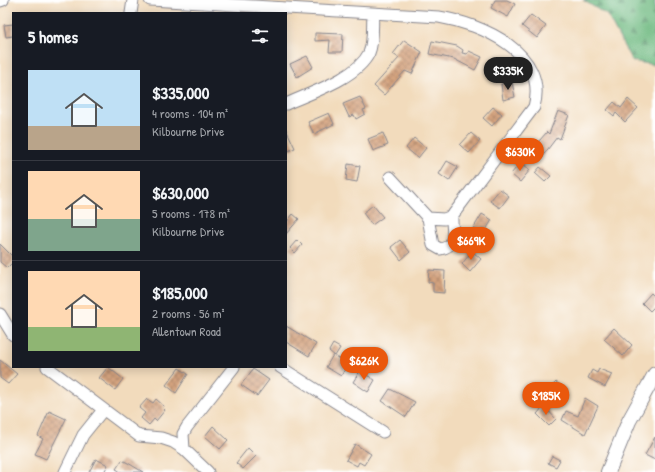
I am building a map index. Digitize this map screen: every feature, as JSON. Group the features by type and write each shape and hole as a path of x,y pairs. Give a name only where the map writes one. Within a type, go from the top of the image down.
{"main road":[{"path":"608,472 629,421 655,374"}],"street":[{"path":"131,12 133,0"},
{"path":"150,0 439,17 462,21 496,36 525,60 534,74 537,90 534,107 452,216 444,219 428,218"},
{"path":"287,104 343,77 360,66 371,46 373,14"},
{"path":"390,177 428,218 433,245 440,249 449,246 452,242 452,216"},
{"path":"0,314 12,333"},
{"path":"48,368 139,436 167,440 184,449 208,472"},
{"path":"184,449 183,434 187,427 233,368"},
{"path":"282,368 383,432"},
{"path":"65,472 83,435 103,410"}],"green space":[{"path":"583,0 655,0 655,65 632,61 607,15"}],"building":[{"path":"495,0 507,0 515,4 508,17 491,8"},
{"path":"531,15 546,26 537,38 522,26"},
{"path":"12,24 12,36 6,37 4,25"},
{"path":"315,33 343,34 342,52 329,52 330,40 315,41"},
{"path":"404,40 422,52 412,74 405,71 384,95 374,86 399,58 393,54"},
{"path":"432,41 457,46 463,50 462,53 467,54 469,51 482,57 475,70 454,59 429,54"},
{"path":"307,56 313,67 297,77 290,64"},
{"path":"512,82 515,97 503,100 501,84"},
{"path":"360,97 366,109 363,110 365,114 356,119 354,115 349,117 343,104"},
{"path":"628,99 638,108 625,122 616,113 614,116 607,110 614,102 621,108"},
{"path":"493,107 502,114 492,126 483,118"},
{"path":"558,111 569,115 560,139 557,137 541,158 531,150 547,132 549,134"},
{"path":"329,113 334,124 314,134 308,122"},
{"path":"287,131 295,148 287,152"},
{"path":"383,133 388,145 373,151 368,139"},
{"path":"471,133 480,141 469,153 460,145"},
{"path":"414,138 426,148 418,158 406,148"},
{"path":"447,161 458,167 449,181 439,174"},
{"path":"521,162 530,170 520,182 511,174"},
{"path":"348,164 360,166 357,182 346,180"},
{"path":"540,167 551,176 545,182 535,173"},
{"path":"500,189 509,196 500,208 490,201"},
{"path":"373,205 383,217 372,225 363,213"},
{"path":"293,214 299,219 287,233 287,222"},
{"path":"482,214 492,220 481,238 471,232"},
{"path":"297,240 302,245 295,253 290,248"},
{"path":"400,240 410,252 401,260 391,247"},
{"path":"0,244 12,256 12,263 7,268 0,262"},
{"path":"472,251 481,259 470,272 462,264"},
{"path":"429,270 445,271 444,293 433,292 433,283 428,282"},
{"path":"651,293 655,297 655,306 650,311 642,303"},
{"path":"287,327 316,344 309,356 287,343"},
{"path":"614,328 632,345 623,356 604,339"},
{"path":"333,344 340,348 335,356 329,351"},
{"path":"333,355 348,364 341,376 326,367"},
{"path":"0,360 17,374 8,384 0,378"},
{"path":"107,368 109,368 123,379 115,390 99,378"},
{"path":"179,368 188,374 176,393 166,385"},
{"path":"253,369 269,380 257,396 241,385"},
{"path":"599,369 612,374 605,387 588,378 592,370 597,373"},
{"path":"360,371 375,380 368,392 353,382"},
{"path":"556,382 567,390 558,400 548,390"},
{"path":"390,389 415,402 406,417 382,401"},
{"path":"585,398 598,406 585,434 562,420 566,411 578,416"},
{"path":"147,399 153,403 156,399 164,406 163,408 165,410 156,421 154,419 149,425 141,418 145,413 139,408"},
{"path":"544,406 556,419 549,426 537,414"},
{"path":"49,411 66,419 46,459 35,454 43,439 38,436"},
{"path":"213,426 228,440 220,449 205,436"},
{"path":"655,437 655,460 645,455"},
{"path":"355,444 371,454 364,465 359,462 357,466 346,460"},
{"path":"248,448 256,456 243,469 236,463"},
{"path":"552,456 560,460 556,467 548,463"},
{"path":"96,459 108,465 104,472 89,472"},
{"path":"122,460 143,472 121,472 116,469"}]}
